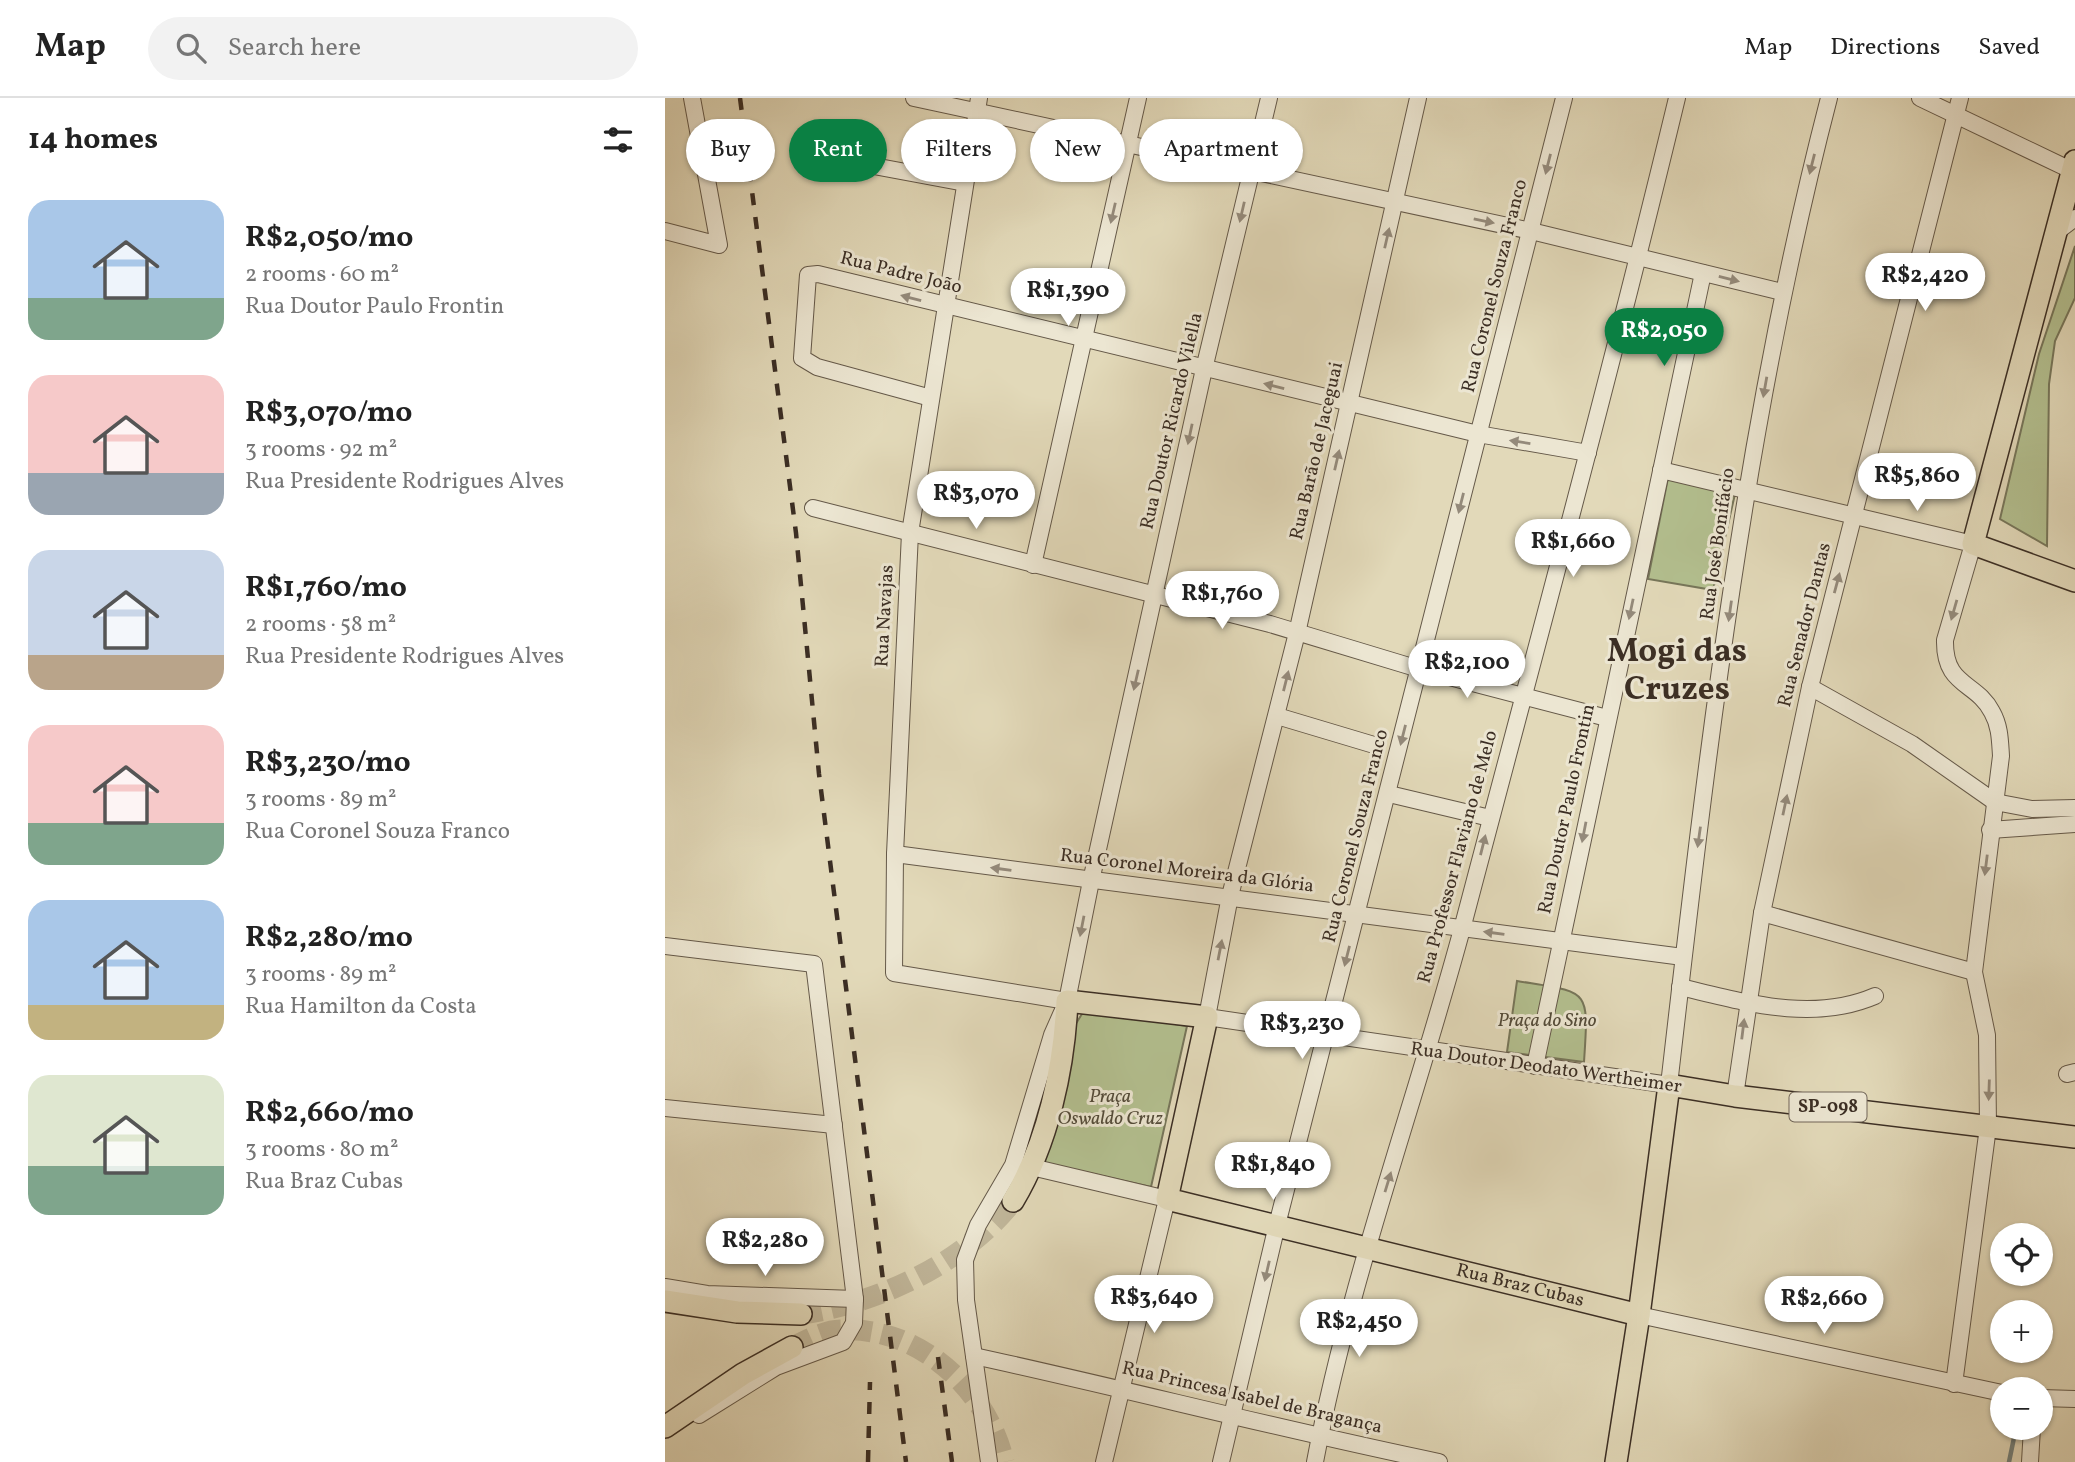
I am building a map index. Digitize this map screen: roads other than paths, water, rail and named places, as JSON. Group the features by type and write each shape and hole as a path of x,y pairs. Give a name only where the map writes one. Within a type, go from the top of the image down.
{"main road":[{"path":"2074,168 1973,544 2075,581"},
{"path":"1982,507 1982,525 1989,541 2014,560"},
{"path":"1013,1201 1035,1153 1058,1077 1065,1048 1067,1001"},
{"name":"Rua Doutor Deodato Wertheimer","path":"1067,1001 1206,1017"},
{"path":"1167,1199 1206,1017"},
{"path":"1616,1462 1639,1315 1669,1085"},
{"name":"Rua Doutor Deodato Wertheimer","path":"1669,1085 1735,1096 2075,1138"},
{"name":"Rua Braz Cubas","path":"1167,1199 1639,1315"},
{"path":"665,1301 737,1312 801,1314"},
{"path":"665,1429 743,1374 792,1347"}],"street":[{"path":"665,231 719,245 692,98"},
{"path":"914,98 978,105 1139,144"},
{"path":"1033,565 1138,98"},
{"name":"Rua Doutor Ricardo Vilella","path":"1264,119 1269,98"},
{"name":"Rua Barão de Jaceguai","path":"1206,1017 1230,897 1297,633 1418,98"},
{"name":"Rua Coronel Souza Franco","path":"1221,1462 1277,1225 1328,1035 1564,98"},
{"name":"Rua Professor Flaviano de Melo","path":"1315,1462 1369,1247 1462,929 1639,258 1677,98"},
{"name":"Rua José Bonifácio","path":"1669,1085 1683,957 1746,492 1782,292 1829,98"},
{"path":"1920,98 1958,106 2074,168"},
{"name":"Rua Navajas","path":"894,973 895,854 911,533 978,105"},
{"name":"Rua Senador Dantas","path":"1735,1096 1762,913 1810,687 1958,106"},
{"path":"887,168 965,183"},
{"path":"1303,181 1531,231 1782,292"},
{"name":"Rua Doutor Ricardo Vilella","path":"989,1462 965,1292 965,1260 978,1225 1013,1165 1052,1035 1067,1001 1204,369 1249,182"},
{"path":"2055,233 2075,218"},
{"name":"Rua Doutor Paulo Frontin","path":"1535,1066 1703,273"},
{"name":"Rua Padre João","path":"931,398 809,364 800,353 806,280 811,274 1478,434 1588,453"},
{"path":"1661,470 1854,518 1973,544 1945,640 1945,652 1958,679 1991,709 2000,737 2001,756 1974,972 1987,1035 1987,1127 1954,1384"},
{"path":"813,508 1297,633 1419,669 1607,718"},
{"path":"1810,687 1912,744 1995,802 2032,809 2075,808"},
{"path":"1277,716 1374,745"},
{"path":"1980,790 2001,756"},
{"path":"1389,793 1490,818"},
{"path":"1990,830 2075,824"},
{"name":"Rua Coronel Moreira da Glória","path":"895,854 1683,957"},
{"path":"1762,913 1974,972"},
{"path":"665,946 814,964 855,1299 854,1323 843,1342 776,1367 707,1410 665,1429"},
{"name":"Rua Doutor Deodato Wertheimer","path":"894,973 1067,1001"},
{"path":"1680,987 1747,1003 1793,1009 1853,1006 1875,996"},
{"name":"Rua Doutor Deodato Wertheimer","path":"1206,1017 1669,1085"},
{"path":"665,1108 834,1125"},
{"name":"Rua Braz Cubas","path":"1040,1169 1167,1199"},
{"path":"1104,1462 1167,1199"},
{"path":"665,1287 706,1294 855,1299"},
{"name":"Rua Braz Cubas","path":"1639,1315 1990,1391"},
{"name":"Rua Princesa Isabel de Bragança","path":"974,1356 1439,1462"},
{"path":"2053,1398 2075,1399"},
{"path":"2030,1462 2031,1440"}],"waterway":[{"path":"2009,1462 2014,1440"}],"tunnel":[{"path":"801,1314 859,1301 917,1277 970,1243 1013,1201"},
{"path":"792,1347 822,1334 842,1330 870,1332 898,1339 923,1351 946,1368 983,1410 996,1435 1004,1462"}],"railway":[{"path":"740,98 796,533 819,774 906,1462"},
{"path":"938,1357 952,1462"},
{"path":"868,1462 870,1382"}],"district":[{"name":"Mogi das Cruzes","path":"1677,672"}],"park label":[{"name":"Praça do Sino","path":"1547,1021"},
{"name":"Praça Oswaldo Cruz","path":"1110,1108"}]}
